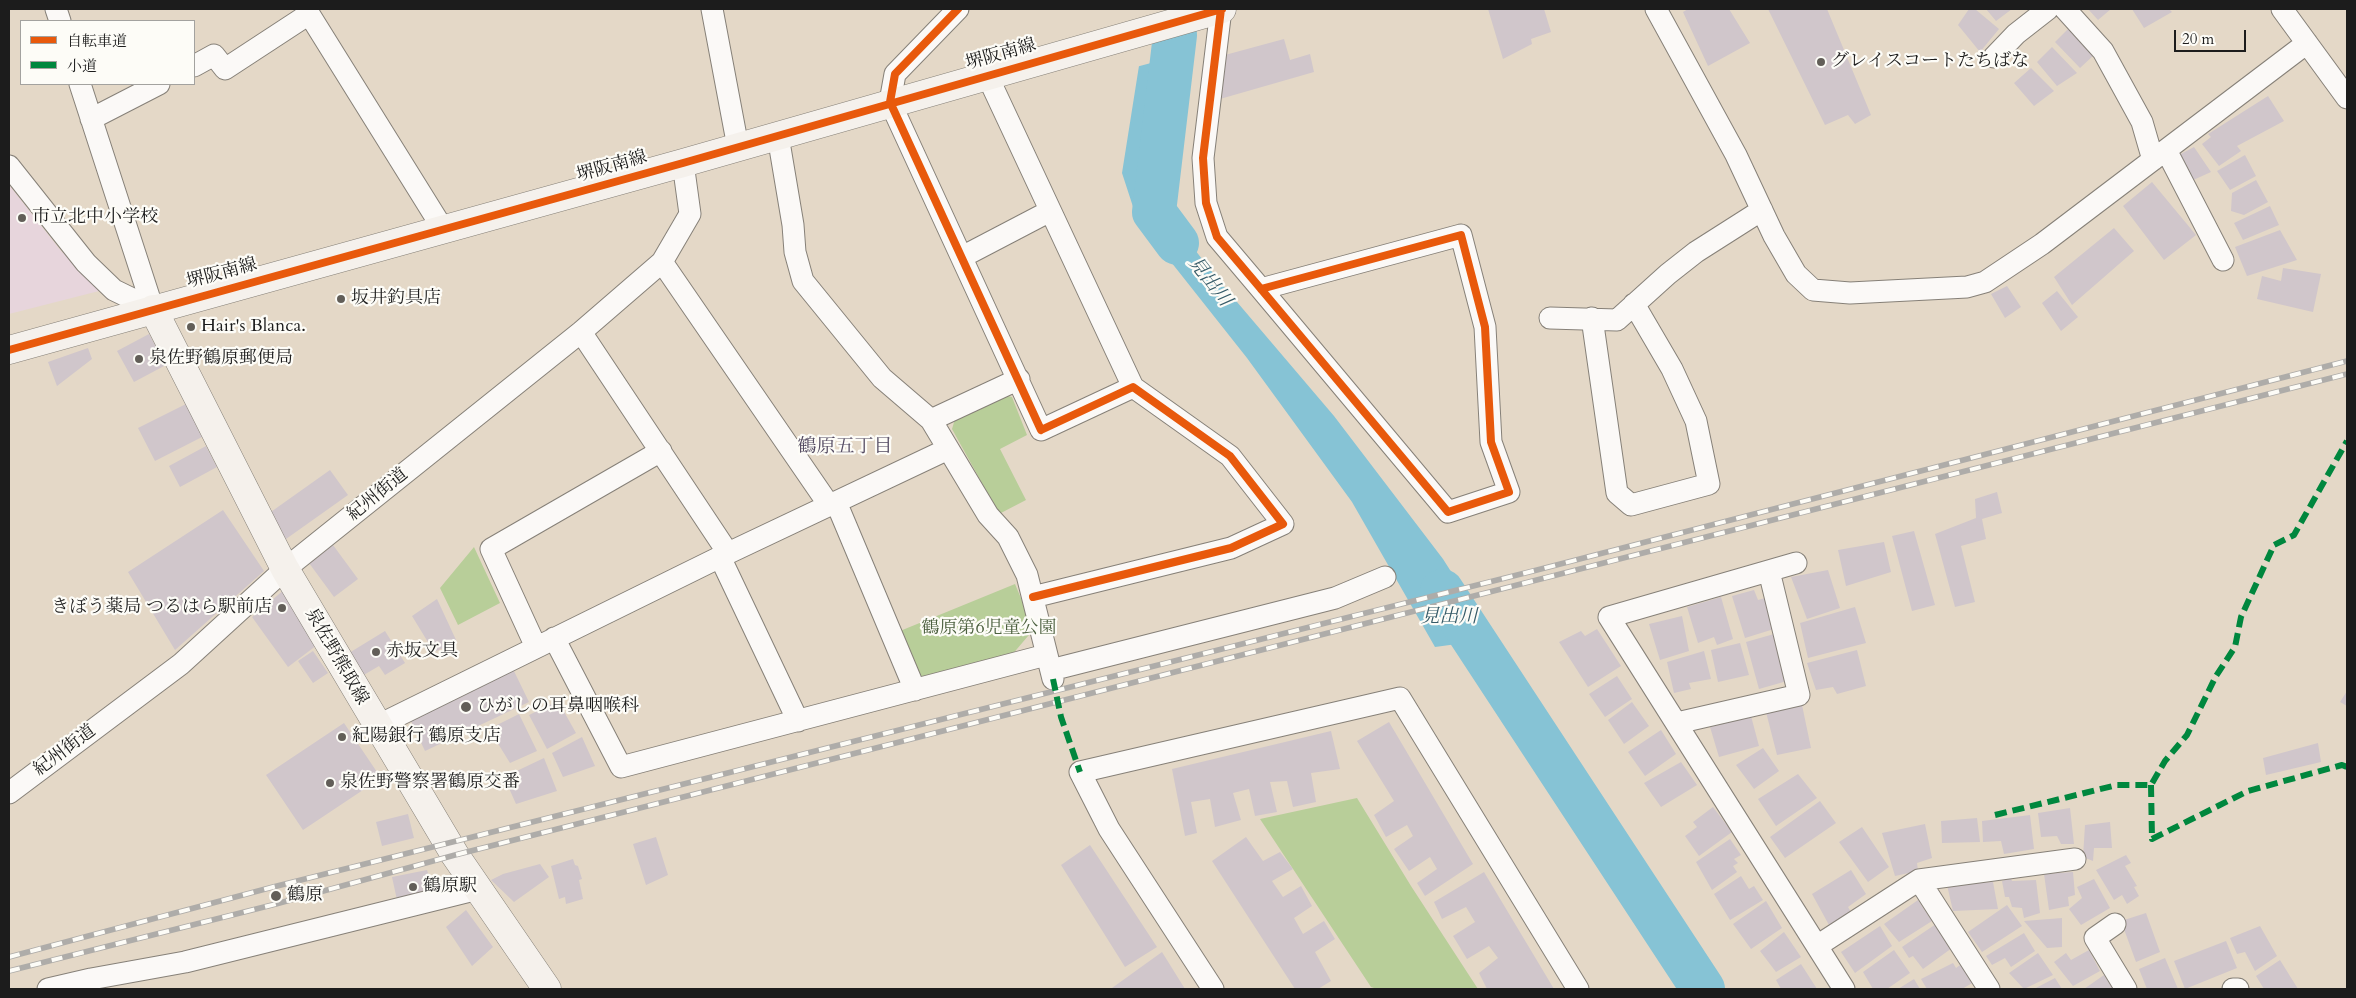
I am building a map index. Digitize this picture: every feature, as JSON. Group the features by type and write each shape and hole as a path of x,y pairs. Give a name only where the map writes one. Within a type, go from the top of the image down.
{"main road":[{"name":"堺阪南線","path":"9,350 683,163 890,102 1219,10"},
{"name":"泉佐野熊取線","path":"153,309 285,569 376,726 454,855 547,989"}],"street":[{"path":"712,9 738,147"},
{"path":"958,9 895,74 890,102 1041,430 1133,387"},
{"path":"1656,9 1736,155 1762,210 1796,274 1813,290 1850,293 1967,287 1985,282 2034,249 2307,43"},
{"path":"1994,57 2016,34 2048,9"},
{"path":"2065,9 2103,51 2159,155 2223,260"},
{"path":"2282,9 2347,98"},
{"path":"1219,10 1203,158 1206,203 1218,237 1261,289 1448,512 1509,492 1491,442 1486,326 1461,235 1261,289"},
{"path":"195,65 214,55 225,69 308,12 443,229"},
{"path":"986,75 1133,387 1230,456 1283,524 1231,548 1033,597"},
{"path":"80,85 153,309"},
{"path":"91,119 157,85"},
{"path":"778,136 793,225 795,252 802,280 882,378 931,420 988,515 1008,537 1026,576 1033,597 1050,668"},
{"name":"紀州街道","path":"9,793 181,664 285,569 581,332 662,262 690,214 683,163"},
{"path":"9,166 93,270 114,290 153,309"},
{"path":"1550,318 1617,320 1696,252 1762,210"},
{"path":"962,256 1050,211"},
{"path":"662,262 833,504 915,690"},
{"path":"1592,318 1617,493 1631,506 1710,484 1696,421 1672,369 1634,304"},
{"path":"581,332 661,451 724,555 798,720"},
{"path":"931,420 1018,379"},
{"path":"376,726 724,555 948,449"},
{"path":"661,451 491,549 620,767 915,690 1050,668 1335,598 1385,577"},
{"path":"1796,563 1609,617 1844,989"},
{"path":"1677,723 1799,695 1769,571"},
{"path":"1213,989 1109,829 1080,772 1400,698 1578,989"},
{"path":"1817,946 1919,880 2075,859"},
{"path":"1919,880 1989,989"},
{"path":"48,989 185,962 478,889"},
{"path":"2116,924 2096,938 2126,989"}],"shaded area":[{"name":"市立北中小学校","path":"9,185 61,251 103,290 9,314"}],"green space":[{"path":"1000,394 1012,397 1027,435 1000,449 1026,500 999,514 952,429 955,419"},
{"path":"474,547 500,603 458,625 440,588"},
{"name":"鶴原第6児童公園","path":"1015,584 1034,629 1011,656 921,680 900,631"},
{"path":"1357,798 1478,989 1377,989 1371,987 1260,819"}],"water":[{"name":"見出川","path":"1148,9 1200,9 1191,72 1157,106 1148,166 1163,209 1220,282 1334,416 1443,559 1494,639 1435,647 1352,502 1247,358 1137,219 1122,173"}],"pier":[{"path":"1146,9 1203,9 1196,51 1136,67"}],"building":[{"path":"1488,9 1544,9 1551,32 1531,39 1532,44 1503,59"},
{"path":"1688,9 1729,9 1750,43 1708,66 1683,12"},
{"name":"グレイスコートたちばな","path":"1768,9 1827,9 1871,115 1855,124 1848,115 1825,125"},
{"path":"1969,9 1975,9 1999,29 1980,52 1958,25"},
{"path":"1986,9 2012,9 1996,21"},
{"path":"2088,9 2111,9 2098,20"},
{"path":"2132,9 2169,9 2172,12 2144,28"},
{"path":"2068,29 2095,54 2080,68 2055,42"},
{"path":"1284,39 1290,60 1310,54 1314,72 1220,99 1225,55"},
{"path":"2052,47 2077,73 2057,86 2037,62"},
{"path":"2031,68 2054,91 2034,106 2014,83"},
{"path":"2268,96 2284,121 2237,146 2241,151 2219,166 2202,144 2211,137 2208,134"},
{"path":"2194,147 2211,172 2191,181 2177,156"},
{"path":"2245,155 2256,176 2230,190 2217,171"},
{"path":"2256,180 2268,202 2244,215 2231,211 2232,193"},
{"path":"2152,182 2196,235 2164,260 2123,206"},
{"path":"2270,206 2279,225 2243,240 2234,223"},
{"path":"2114,228 2134,251 2072,305 2054,277"},
{"path":"2280,230 2297,260 2247,276 2235,247"},
{"path":"2283,268 2321,274 2313,312 2257,299 2262,276 2281,281"},
{"path":"2007,286 2021,307 2005,318 1991,294"},
{"path":"2057,291 2078,317 2061,331 2042,303"},
{"path":"149,334 166,365 134,382 117,351"},
{"path":"88,348 92,359 57,386 48,362"},
{"path":"186,404 202,437 155,461 138,428"},
{"path":"206,446 217,467 180,487 169,466"},
{"path":"330,470 348,495 286,539 268,514"},
{"path":"1997,492 2002,513 1982,519 1986,539 1961,546 1975,602 1955,607 1935,534 1976,518 1975,499"},
{"path":"223,510 264,571 175,650 128,572"},
{"path":"1914,531 1935,605 1912,611 1892,536"},
{"path":"1884,542 1891,572 1846,586 1838,550"},
{"path":"333,545 358,579 334,597 309,563"},
{"path":"1828,570 1840,608 1807,619 1791,577"},
{"path":"285,589 317,645 288,667 252,617"},
{"path":"1754,590 1758,600 1765,598 1774,629 1745,638 1732,596"},
{"path":"1721,597 1733,639 1717,645 1714,637 1698,643 1687,607"},
{"path":"437,599 457,642 434,652 412,616"},
{"path":"1855,607 1866,643 1808,658 1800,623"},
{"path":"1682,616 1689,651 1660,660 1649,624"},
{"path":"1597,629 1621,666 1588,687 1559,642 1581,631 1585,636"},
{"path":"385,631 405,663 385,675 379,666 362,676 349,653"},
{"path":"1774,634 1787,681 1759,689 1746,642"},
{"path":"1740,643 1749,675 1718,682 1711,650"},
{"path":"1857,650 1866,686 1837,694 1833,687 1816,690 1807,663"},
{"path":"313,651 328,673 313,683 298,661"},
{"path":"1704,651 1711,679 1689,683 1691,689 1674,693 1667,662"},
{"path":"513,669 529,702 425,751 409,717"},
{"path":"1617,676 1632,699 1605,717 1589,694"},
{"path":"2347,691 2347,706 2340,702"},
{"path":"558,701 576,733 547,749 529,715"},
{"path":"1632,702 1649,726 1624,744 1608,720"},
{"path":"1802,705 1811,748 1777,755 1766,712"},
{"path":"519,714 537,751 510,763 489,729"},
{"path":"1751,716 1759,746 1719,757 1710,727"},
{"path":"1389,722 1473,864 1425,896 1417,883 1437,869 1430,857 1409,871 1394,849 1413,836 1407,825 1386,837 1374,815 1394,801 1357,741"},
{"path":"344,723 381,778 303,830 266,775"},
{"path":"1661,730 1676,754 1645,776 1628,752"},
{"path":"1331,731 1340,769 1311,773 1316,802 1293,807 1287,781 1270,782 1277,812 1255,816 1249,789 1233,793 1241,820 1215,827 1210,799 1191,802 1197,833 1185,836 1172,769"},
{"path":"582,737 595,766 563,777 552,753"},
{"path":"2318,743 2321,762 2266,775 2263,758"},
{"path":"1763,748 1779,771 1754,789 1736,765"},
{"path":"544,758 557,791 516,804 504,777"},
{"path":"1681,762 1697,785 1661,807 1644,783"},
{"path":"1798,774 1817,798 1776,826 1758,799"},
{"path":"1820,801 1836,823 1785,858 1770,837"},
{"path":"1713,807 1732,832 1699,856 1685,836 1697,827 1693,822"},
{"path":"2070,808 2074,844 2061,844 2057,836 2041,837 2038,813"},
{"path":"408,814 414,838 382,846 376,822"},
{"path":"2030,815 2034,849 2004,854 2001,841 1983,842 1982,821"},
{"path":"1977,818 1980,842 1942,843 1941,821"},
{"path":"2110,822 2112,848 2094,848 2093,861 2083,857 2085,825"},
{"path":"1925,824 1932,858 1917,863 1918,871 1895,876 1882,833"},
{"path":"1862,827 1889,867 1868,882 1839,842"},
{"path":"656,837 668,875 646,885 633,844"},
{"path":"1246,837 1263,861 1280,852 1293,869 1272,881 1283,897 1301,886 1312,906 1294,918 1303,934 1324,921 1335,939 1315,952 1331,981 1318,989 1295,989 1212,861"},
{"path":"1730,839 1741,855 1734,859 1738,863 1733,866 1737,872 1712,890 1696,862"},
{"path":"1090,845 1157,947 1125,967 1061,865"},
{"path":"2126,855 2131,863 2125,866 2137,886 2134,887 2139,896 2127,904 2122,895 2114,900 2096,870"},
{"path":"573,859 575,865 578,866 582,879 579,880 583,899 566,904 565,897 559,899 551,866"},
{"path":"540,864 549,877 514,902 491,880 503,874"},
{"name":"鶴原駅","path":"427,870 434,892 397,900 392,877"},
{"path":"1851,870 1866,894 1848,907 1851,912 1829,925 1812,894"},
{"path":"1484,872 1554,989 1487,989 1479,973 1498,958 1489,946 1467,959 1453,936 1475,922 1466,907 1442,919 1434,902"},
{"path":"2073,872 2075,895 2068,897 2069,906 2049,910 2044,874"},
{"path":"1741,876 1749,889 1754,886 1763,900 1730,920 1714,894"},
{"path":"2011,878 2012,881 2036,880 2040,913 2024,918 2022,908 2012,907 2009,897 2005,897 2002,881"},
{"path":"2094,879 2110,908 2081,925 2069,909 2082,898 2077,887"},
{"path":"1993,882 1998,909 1953,911 1947,885"},
{"path":"1918,900 1932,921 1899,942 1884,924"},
{"path":"1766,901 1782,928 1751,949 1733,924"},
{"path":"2007,905 2022,926 1982,952 1968,932"},
{"path":"466,910 493,947 472,966 446,927"},
{"path":"2146,913 2160,952 2136,962 2121,921"},
{"path":"2062,918 2062,947 2047,948 2024,921"},
{"path":"1936,924 1952,948 1923,969 1913,956 1909,958 1902,947"},
{"path":"1880,926 1892,946 1855,973 1841,952"},
{"path":"2260,926 2277,956 2255,971 2245,952 2237,954 2230,938"},
{"path":"1784,932 1801,957 1776,972 1760,951"},
{"path":"2024,933 2035,951 2011,967 2005,958 1992,965 1986,956"},
{"path":"2226,941 2237,968 2185,989 2174,961"},
{"path":"1894,950 1910,973 1887,989 1873,989 1863,972"},
{"path":"2089,950 2100,971 2073,986 2054,962 2066,953 2071,960"},
{"path":"1162,952 1185,989 1112,988"},
{"path":"2038,953 2053,975 2024,989 2009,973"},
{"path":"2165,958 2178,989 2147,989 2139,969"},
{"path":"2280,960 2298,989 2264,989 2256,976"},
{"path":"1953,963 1956,968 1963,963 1974,982 1962,989 1927,989 1921,979"},
{"path":"1801,964 1817,989 1781,989 1776,980"},
{"path":"2104,975 2113,989 2084,989"},
{"path":"2055,978 2062,989 2034,989"},
{"path":"1914,979 1920,989 1898,989"}],"waterway":[{"name":"見出川","path":"1175,35 1154,212 1177,243"},
{"name":"見出川","path":"1442,591 1703,989"}],"railway":[{"path":"9,957 273,887 1537,570 2347,361"},
{"path":"9,971 276,904 455,855 2347,374"}],"marked path":[{"path":"1995,815 2117,785 2151,785 2165,761 2187,735 2216,676 2235,647 2241,617 2274,545 2294,535 2347,441"},
{"path":"1053,679 1061,717 1080,772"},
{"path":"2151,785 2152,839 2248,791 2342,765 2347,767"}],"cycle path":[{"path":"958,9 895,74 890,102 1041,430 1133,387 1230,456 1283,524 1231,548 1033,597"},
{"path":"1221,9 1203,158 1206,203 1217,237 1448,512 1509,492 1491,442 1485,327 1461,235 1261,289"},
{"path":"9,350 683,163 1222,9"}],"place":[{"name":"グレイスコートたちばな","path":"1821,62"},
{"name":"市立北中小学校","path":"22,218"},
{"name":"坂井釣具店","path":"341,299"},
{"name":"Hair's Blanca.","path":"191,327"},
{"name":"泉佐野鶴原郵便局","path":"139,359"},
{"name":"きぼう薬局 つるはら駅前店","path":"282,608"},
{"name":"赤坂文具","path":"376,652"},
{"name":"ひがしの耳鼻咽喉科","path":"466,707"},
{"name":"紀陽銀行 鶴原支店","path":"342,737"},
{"name":"泉佐野警察署鶴原交番","path":"330,783"},
{"name":"鶴原駅","path":"413,887"},
{"name":"鶴原","path":"276,896"}],"district":[{"name":"鶴原五丁目","path":"845,448"}]}
